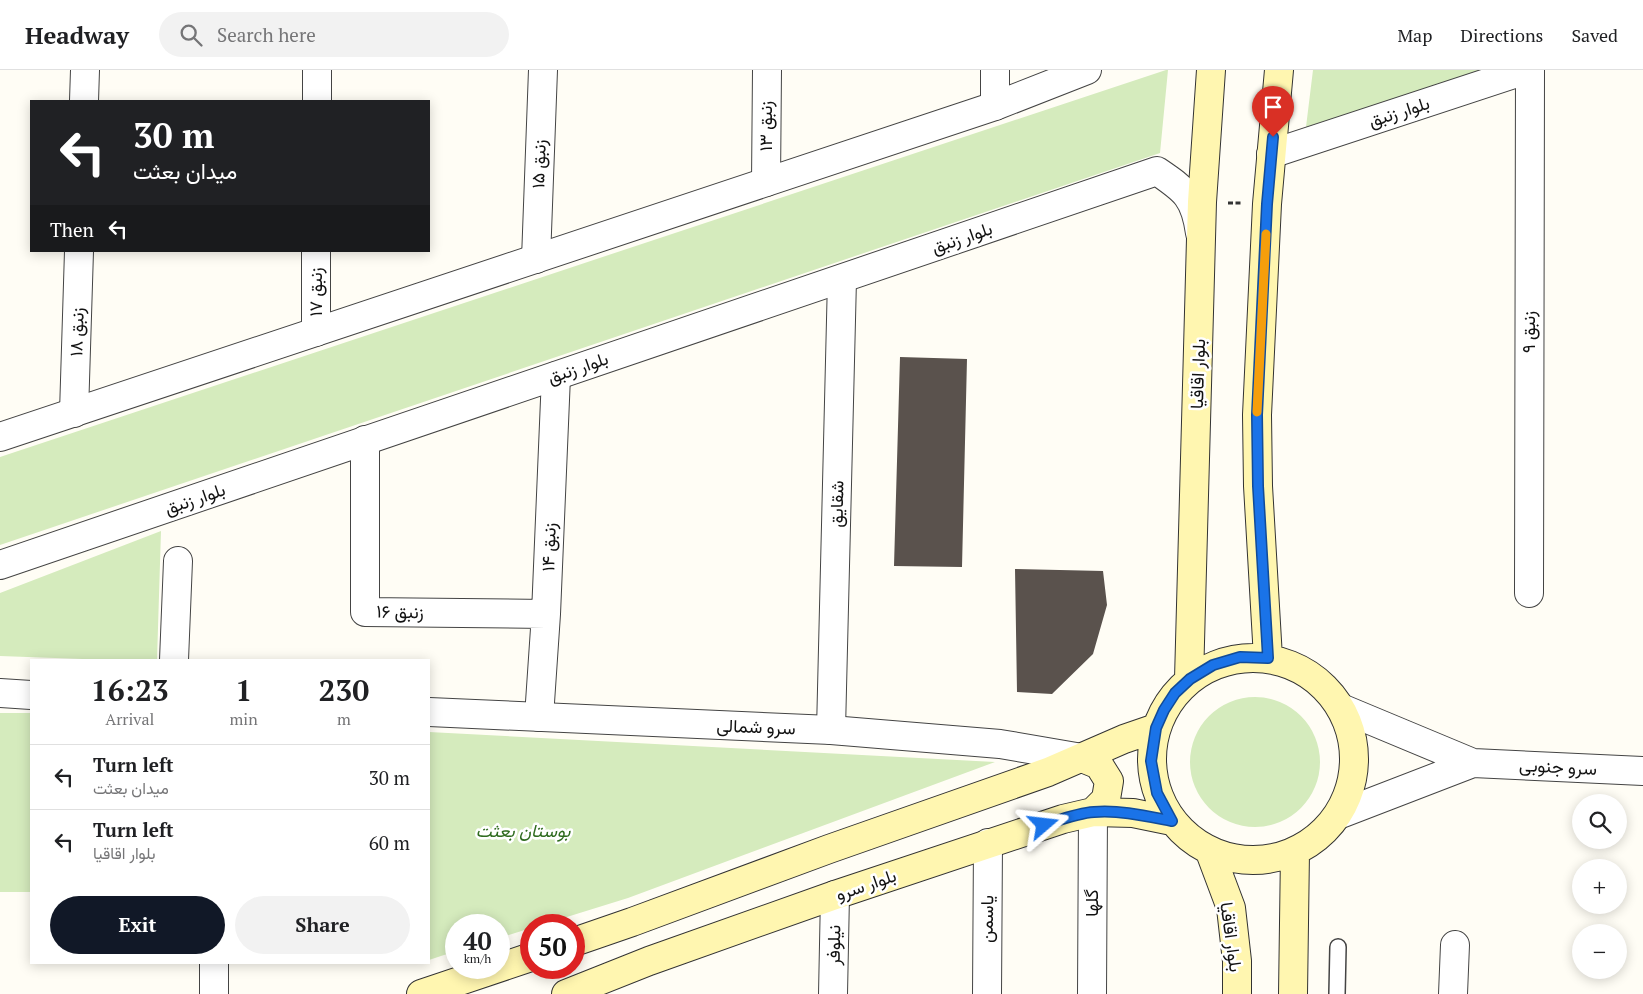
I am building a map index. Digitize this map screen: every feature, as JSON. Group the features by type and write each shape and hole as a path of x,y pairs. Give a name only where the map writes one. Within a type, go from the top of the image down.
{"main road":[{"name":"بلوار اقاقیا","path":"1190,679 1202,202 1211,70"},
{"path":"1268,658 1258,486 1257,415 1267,204 1279,70"},
{"path":"1240,657 1268,658 1290,664 1310,675 1328,690 1341,708 1352,734 1355,762 1350,790 1338,815 1319,836 1295,852 1267,860 1238,860 1210,852 1190,839 1172,821 1157,793 1151,761 1156,728 1167,704 1175,693 1190,679 1213,665 1240,657"},
{"path":"585,938 828,849 1048,772 1124,739 1156,728"},
{"path":"1082,758 1099,765 1109,781 1106,799 1093,812"},
{"name":"بلوار سرو","path":"566,994 649,961 1063,819 1093,812 1133,813 1172,821"},
{"name":"بلوار اقاقیا","path":"1210,852 1231,908 1237,961 1237,994"},
{"path":"1294,994 1295,852"},
{"path":"421,994 520,961"}],"street":[{"path":"84,100 85,70"},
{"path":"317,70 317,100"},
{"name":"زنبق ۱۵","path":"536,259 543,70"},
{"name":"زنبق ۱۳","path":"766,182 767,70"},
{"path":"995,70 995,106"},
{"path":"0,438 995,106 1087,70"},
{"name":"بلوار زنبق","path":"1271,154 1528,70"},
{"name":"زنبق ۹","path":"1528,70 1529,593"},
{"name":"بلوار زنبق","path":"0,565 1157,171 1180,187 1194,205 1201,246"},
{"name":"زنبق ۱۸","path":"74,413 79,252"},
{"name":"زنبق ۱۷","path":"316,252 316,332"},
{"name":"شقایق","path":"831,730 842,279"},
{"name":"زنبق ۱۴","path":"539,717 546,614 556,376"},
{"name":"زنبق ۱۶","path":"365,440 365,612 546,614"},
{"path":"174,659 178,560"},
{"path":"0,693 30,695"},
{"name":"سرو جنوبی","path":"1341,708 1473,763 1643,771"},
{"name":"سرو شمالی","path":"430,712 831,730 1000,744 1082,758"},
{"name":"سرو جنوبی","path":"1338,815 1473,763"},
{"name":"گلها","path":"1092,994 1093,812"},
{"name":"یاسمن","path":"987,994 988,844"},
{"name":"نیلوفر","path":"834,994 835,896"},
{"path":"1453,994 1455,945"},
{"path":"214,964 214,994"}],"lane":[{"path":"1337,994 1338,947"}],"green space":[{"path":"1168,70 1160,153 0,545 0,457"},
{"path":"1313,70 1488,70 1306,127"},
{"path":"161,531 157,659 0,656 0,593"},
{"path":"1255,697 1280,702 1301,716 1315,737 1320,762 1315,787 1301,808 1280,822 1255,827 1230,822 1209,808 1195,787 1190,762 1195,737 1209,716 1230,702"},
{"path":"0,713 30,713 30,892 0,892"},
{"name":"بوستان بعثت","path":"430,732 995,762 628,898 576,914 520,914 520,931 510,935 510,914 445,914 445,955 430,960"}],"building":[{"path":"900,357 967,359 962,567 894,566"},
{"path":"1015,569 1103,571 1107,605 1093,654 1052,694 1017,692"}],"slow traffic":[{"path":"1257,412 1266,234"}],"route":[{"path":"1044,825 1093,812 1133,813 1172,821 1157,793 1151,761 1156,728 1164,710 1175,693 1190,679 1213,665 1240,657 1268,658 1258,486 1257,415 1267,204 1273,137"}]}
